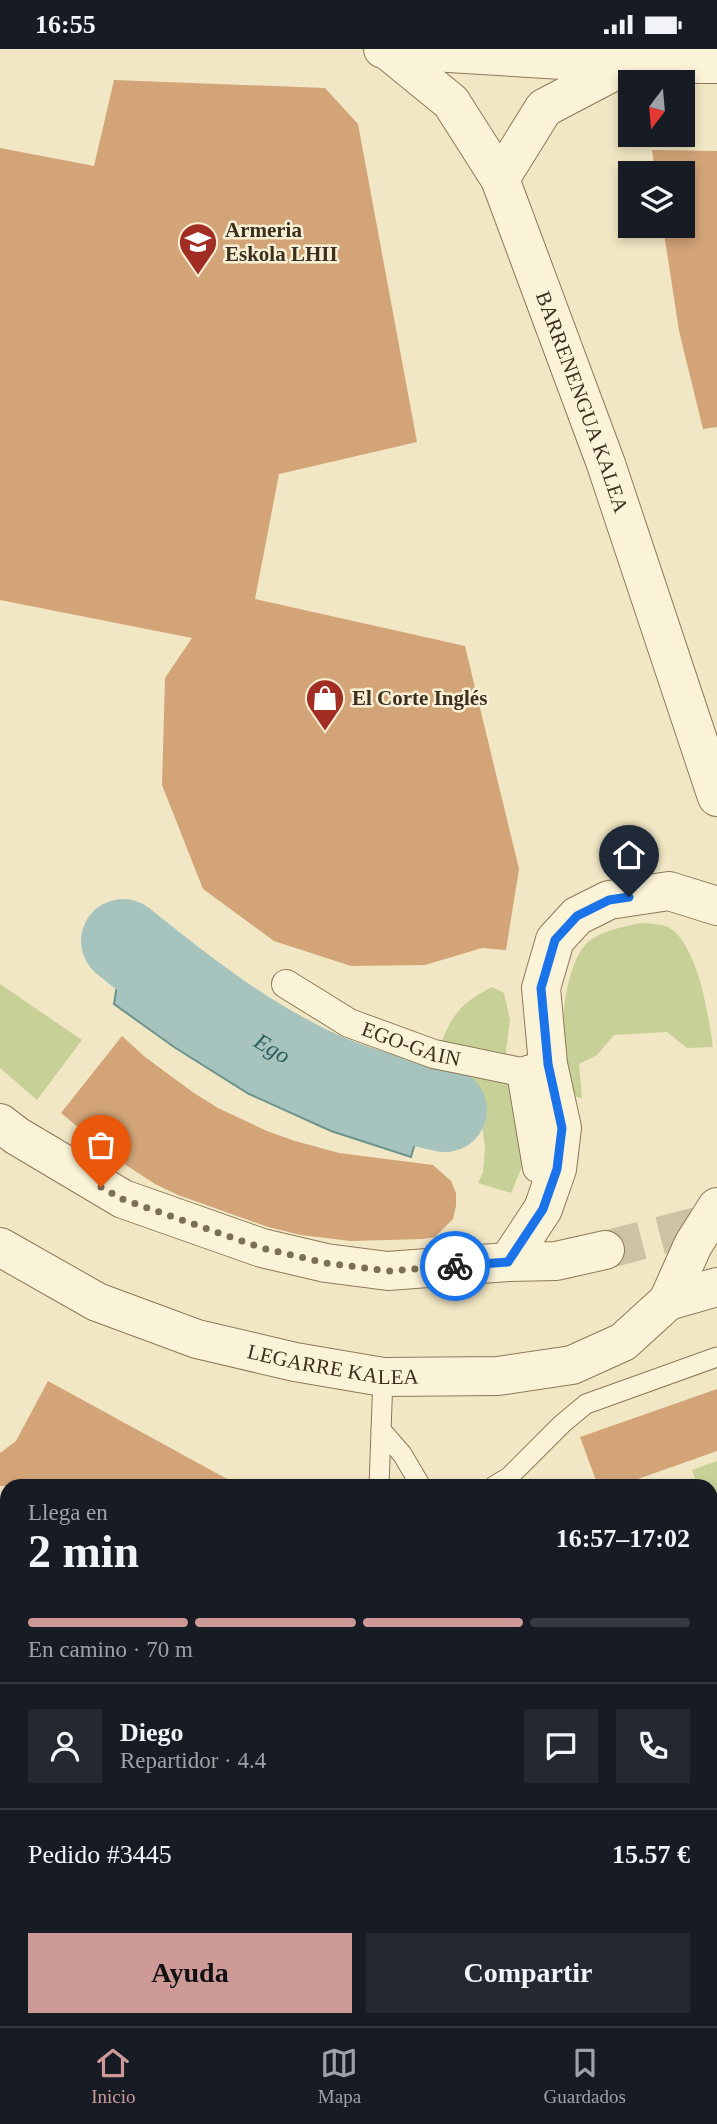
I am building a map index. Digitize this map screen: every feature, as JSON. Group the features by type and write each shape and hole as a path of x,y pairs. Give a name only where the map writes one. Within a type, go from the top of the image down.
{"street":[{"path":"385,49 628,64 717,64"},
{"name":"BARRENENGUA KALEA","path":"385,49 451,102 500,179 607,464 717,797"},
{"path":"500,179 544,108 628,64"},
{"path":"537,1168 534,1068 541,988 555,940 577,916 609,900 669,891 717,906"},
{"name":"EGO-GAIN","path":"286,984 349,1023 434,1053 534,1068"},
{"path":"508,1262 543,1209 557,1169 562,1128 534,1068"},
{"path":"0,1123 122,1199 262,1248 326,1263 388,1271 556,1261 604,1250"},
{"path":"668,1301 693,1245 717,1207"},
{"name":"LEGARRE KALEA","path":"0,1247 97,1302 197,1339 295,1362 383,1377 498,1377 572,1365 623,1342 668,1301"},
{"path":"668,1301 717,1287"}],"lane":[{"path":"506,1479 586,1404 717,1357"},
{"path":"379,1479 383,1377"},
{"path":"381,1430 402,1454 417,1479"}],"green space":[{"path":"640,923 669,927 684,944 702,987 713,1047 687,1048 667,1032 614,1035 597,1055 579,1064 582,1098 577,1097 573,1092 568,1066 563,1022 573,967 583,948 595,937"},
{"path":"0,984 82,1040 37,1100 0,1068"},
{"path":"492,987 504,993 510,1020 506,1050 523,1138 522,1167 511,1193 478,1183 483,1172 485,1149 471,1077 440,1046 454,1017 465,1004"},
{"path":"717,1461 717,1479 695,1479 692,1470"}],"water":[{"path":"127,920 181,965 245,1012 353,1066 430,1092 411,1157 331,1131 249,1094 174,1047 114,1004"}],"building":[{"path":"114,80 325,88 358,124 417,442 279,474 255,599 465,646 519,869 506,950 482,948 425,965 351,966 274,941 203,889 162,785 165,678 192,638 0,600 0,148 94,166"},
{"path":"652,150 717,151 717,427 703,429 679,331 665,238 695,238 695,161 653,161"},
{"path":"122,1036 145,1057 194,1093 218,1108 267,1131 339,1153 433,1165 451,1181 456,1193 453,1219 435,1237 351,1241 301,1235 268,1227 178,1195 155,1184 115,1158 61,1113"},
{"path":"48,1381 227,1479 0,1479 0,1453 16,1441"},
{"path":"717,1389 717,1451 638,1479 595,1479 580,1437"}],"waterway":[{"name":"Ego","path":"123,941 220,1015 299,1063 356,1087 445,1110"}],"tunnel":[{"path":"605,1250 717,1221"}],"way so far":[{"path":"101,1187 122,1199 262,1248 326,1263 388,1271 455,1266"}],"place":[{"name":"Armeria Eskola LHII","path":"198,276"},
{"name":"El Corte Inglés","path":"325,732"}],"route":[{"path":"455,1266 508,1262 543,1209 557,1169 562,1128 548,1064 541,988 555,940 577,916 609,900 629,897"}]}
